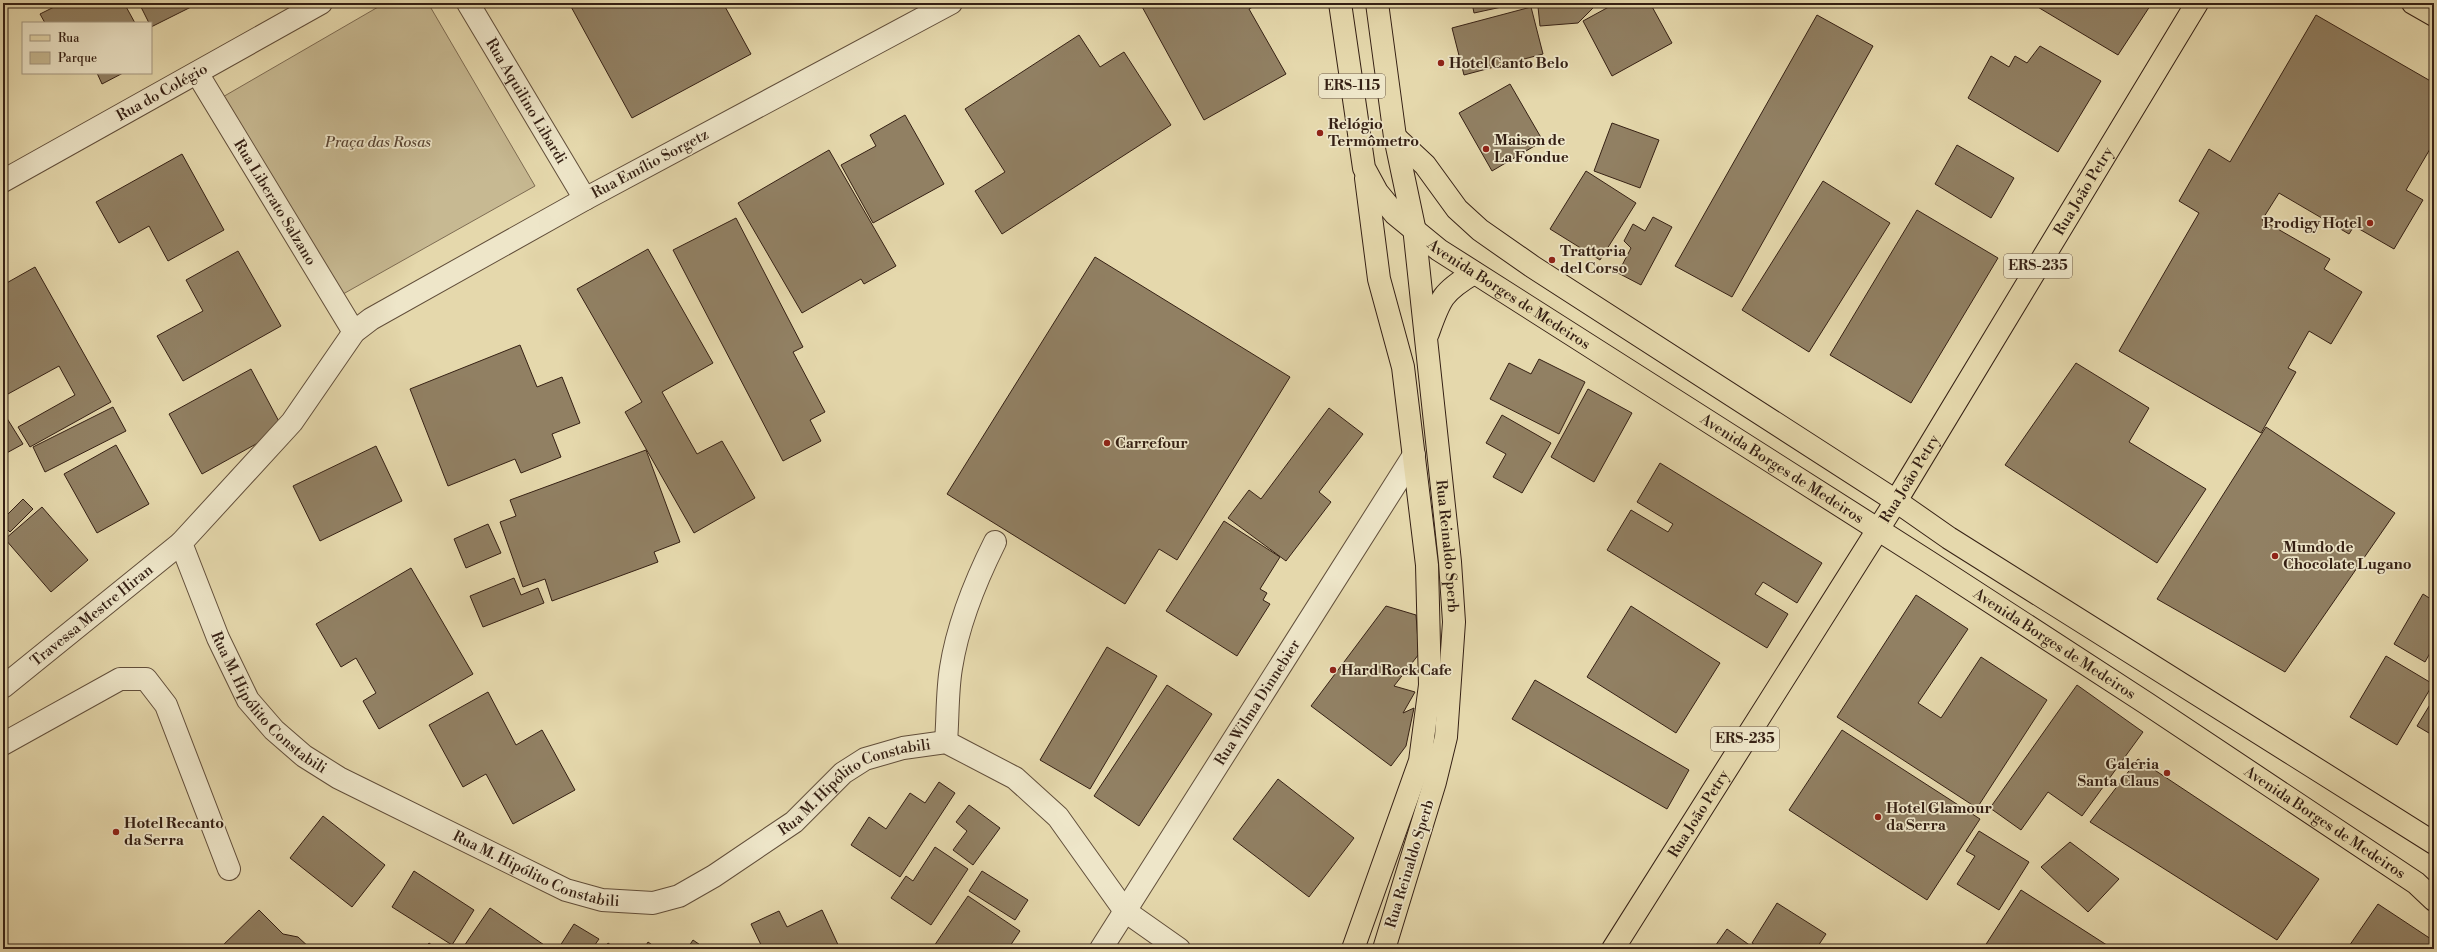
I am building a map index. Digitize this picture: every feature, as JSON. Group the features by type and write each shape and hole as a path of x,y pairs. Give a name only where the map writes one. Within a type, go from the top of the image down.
{"main road":[{"name":"Avenida Borges de Medeiros","path":"1340,3 1364,168 1377,192 1396,214 1414,227 1439,250 1878,529 2153,708 2416,884 2434,900"},
{"name":"ERS-115","path":"1377,3 1395,137"},
{"name":"Rua João Petry","path":"1613,949 1896,501 2197,3"},
{"path":"2413,3 2434,16"},
{"name":"Rua Reinaldo Sperb","path":"1384,949 1435,782 1446,736 1454,622 1450,562 1414,227 1395,137"},
{"path":"1395,137 1425,165 1457,209 1480,230 1533,267 1896,501 1968,550 2434,843"},
{"name":"Rua Reinaldo Sperb","path":"1353,949 1420,761 1426,721 1430,654 1428,572 1403,367 1379,279 1364,168"},
{"path":"1426,338 1438,306 1450,287 1474,273"}],"street":[{"name":"Rua do Colégio","path":"3,181 321,3"},
{"name":"Rua Aquilino Libardi","path":"468,3 585,199"},
{"name":"Rua Emílio Sorgetz","path":"354,332 371,318 585,199 951,3"},
{"name":"Rua Liberato Salzano","path":"197,72 354,332"},
{"path":"181,543 292,422 354,332"},
{"name":"Rua Wilma Dinnebier","path":"1101,949 1414,455"},
{"path":"946,742 951,668 970,595 995,542"},
{"name":"Travessa Mestre Hiran","path":"3,687 181,543"},
{"name":"Rua M. Hipólito Constabili","path":"181,543 218,638 248,700 274,730 304,756 339,778 566,890 602,900 653,903 679,896 714,876 794,822 843,773 866,759 903,748 946,742 1015,778 1058,817 1126,911 1178,949"},
{"path":"3,744 120,679 146,679 166,705 229,869"}],"green space":[{"name":"Praça das Rosas","path":"385,3 428,3 535,186 336,298 221,98"}],"building":[{"path":"54,3 124,3 134,22 44,22 40,14 56,6"},
{"path":"139,3 199,3 152,26 152,22 148,22"},
{"path":"569,3 723,3 751,54 632,118"},
{"path":"1140,3 1260,3 1249,9 1286,74 1204,120"},
{"path":"1472,3 1520,3 1474,13"},
{"path":"1598,3 1578,23 1540,26 1538,7"},
{"path":"1616,3 1650,3 1672,43 1612,76 1583,21"},
{"path":"2031,3 2152,3 2118,55"},
{"path":"1531,7 1543,54 1464,75 1452,28"},
{"path":"1817,15 1873,46 1732,297 1675,266"},
{"name":"Prodigy Hotel","path":"2316,15 2434,83 2434,151 2430,149 2406,190 2423,200 2394,249 2354,226 2349,234 2279,193 2262,220 2330,259 2324,269 2362,292 2331,344 2309,331 2288,368 2296,372 2261,433 2119,351 2199,213 2179,201 2209,149 2230,162"},
{"path":"1079,35 1100,67 1124,52 1171,125 1002,234 975,191 1005,172 965,109"},
{"path":"2040,46 2101,81 2058,152 1968,98 1991,56 2009,67 2015,56 2027,63"},
{"path":"97,74 121,74 102,84"},
{"path":"1510,84 1543,141 1492,171 1459,113"},
{"path":"905,115 944,184 873,223 841,165 876,146 870,135"},
{"path":"1612,123 1659,140 1640,188 1594,171"},
{"path":"1957,145 2014,178 1991,218 1935,184"},
{"path":"829,150 896,266 864,284 861,279 802,313 738,203"},
{"path":"182,154 224,230 168,261 149,226 119,243 96,202"},
{"path":"1586,171 1636,203 1600,260 1550,229"},
{"path":"1823,181 1890,223 1809,352 1742,310"},
{"path":"1917,210 1998,258 1911,403 1830,355"},
{"path":"1653,217 1672,227 1641,285 1618,273 1631,248 1624,241 1633,224 1645,231"},
{"path":"736,218 803,347 793,352 825,412 810,420 821,441 783,461 673,250"},
{"path":"648,249 713,363 662,392 697,454 722,441 755,498 694,533 625,412 642,402 577,289"},
{"path":"238,251 281,326 183,381 157,336 203,311 186,280"},
{"path":"1095,257 1290,377 1177,560 1159,549 1125,604 947,494"},
{"path":"35,267 111,402 30,447 18,427 75,395 59,366 8,394 3,385 3,285"},
{"path":"520,345 537,387 562,377 580,423 552,434 561,457 521,473 515,459 448,486 410,389"},
{"path":"1539,359 1585,382 1559,434 1490,399 1509,363 1531,374"},
{"path":"2076,363 2149,408 2129,442 2206,489 2157,563 2005,465"},
{"path":"251,369 283,429 202,474 169,414"},
{"path":"1588,389 1632,413 1594,482 1551,457"},
{"path":"113,407 126,431 45,472 33,447"},
{"path":"1329,408 1363,434 1319,492 1331,502 1286,561 1228,518 1249,490 1261,499"},
{"path":"3,412 23,444 3,455"},
{"path":"1502,415 1551,443 1522,493 1493,477 1506,454 1486,443"},
{"name":"Mundo de Chocolate Lugano","path":"2266,427 2395,513 2285,672 2157,599"},
{"path":"116,445 149,504 97,533 64,474"},
{"path":"376,446 402,501 320,541 293,486"},
{"path":"646,450 680,542 654,552 658,562 552,601 545,579 523,587 500,522 516,516 510,500"},
{"path":"1660,463 1822,563 1797,603 1763,582 1755,594 1788,614 1767,648 1607,550 1631,510 1668,532 1673,524 1637,502"},
{"path":"23,499 33,509 10,532 3,525 3,519"},
{"path":"42,507 88,560 51,592 5,539"},
{"path":"1224,521 1280,557 1260,589 1267,593 1263,600 1270,604 1237,656 1166,611"},
{"path":"488,524 501,553 466,568 454,539"},
{"path":"411,568 473,674 379,729 363,701 376,693 356,658 341,667 316,624"},
{"path":"514,578 521,595 538,588 544,603 483,627 470,596"},
{"path":"2423,594 2434,601 2434,646 2425,662 2394,644"},
{"path":"1916,595 1968,629 1918,703 1941,718 1981,657 2047,700 1977,808 1837,717"},
{"path":"1386,606 1416,615 1419,654 1394,686 1415,692 1403,713 1414,708 1406,746 1391,766 1311,706"},
{"path":"1631,606 1720,663 1676,733 1587,677"},
{"path":"1107,647 1157,676 1090,789 1040,760"},
{"path":"2386,656 2433,684 2397,745 2350,717"},
{"path":"1535,680 1689,770 1667,809 1512,719"},
{"path":"1167,685 1212,714 1139,826 1094,796"},
{"path":"2077,685 2143,732 2082,816 2048,792 2021,830 1990,808"},
{"path":"488,692 516,745 542,730 575,790 513,824 486,774 463,787 429,725"},
{"path":"2434,698 2434,736 2417,726"},
{"path":"1842,730 1980,819 1927,900 1789,810"},
{"path":"2138,759 2319,879 2277,940 2090,822"},
{"path":"1278,779 1354,838 1309,897 1233,839"},
{"path":"939,782 955,793 900,877 851,845 869,817 886,829 910,793 925,803"},
{"path":"969,805 1000,828 973,865 953,850 967,831 956,822"},
{"path":"323,816 385,865 352,907 290,858"},
{"path":"1979,831 2029,862 1999,910 1957,884 1975,856 1966,851"},
{"path":"2070,842 2119,879 2088,912 2041,867"},
{"path":"935,847 968,869 931,925 891,898 906,876 913,881"},
{"path":"414,871 474,910 452,945 392,907"},
{"path":"982,871 1028,900 1015,920 969,891"},
{"path":"2021,890 2113,949 1983,949"},
{"path":"968,896 1020,931 1008,949 932,949"},
{"path":"1777,903 1826,934 1816,949 1762,949 1752,943"},
{"path":"2378,904 2434,941 2434,949 2347,949"},
{"path":"490,908 550,949 462,949"},
{"path":"259,910 283,934 298,937 311,949 219,949"},
{"path":"822,910 840,949 763,949 751,924 779,911 787,927"},
{"path":"574,924 599,939 592,949 558,949"},
{"path":"1727,929 1755,949 1713,949"},
{"path":"693,940 706,949 687,949"},
{"path":"648,942 658,949 644,949"},
{"path":"429,943 437,949 424,949"},
{"path":"608,943 616,949 604,949"}],"place":[{"name":"Hotel Canto Belo","path":"1441,63"},
{"name":"Relógio Termômetro","path":"1320,133"},
{"name":"Maison de La Fondue","path":"1486,149"},
{"name":"Prodigy Hotel","path":"2370,223"},
{"name":"Trattoria del Corso","path":"1552,260"},
{"name":"Carrefour","path":"1107,443"},
{"name":"Mundo de Chocolate Lugano","path":"2275,556"},
{"name":"Hard Rock Cafe","path":"1333,670"},
{"name":"Galeria Santa Claus","path":"2167,773"},
{"name":"Hotel Glamour da Serra","path":"1878,817"},
{"name":"Hotel Recanto da Serra","path":"116,832"}]}
